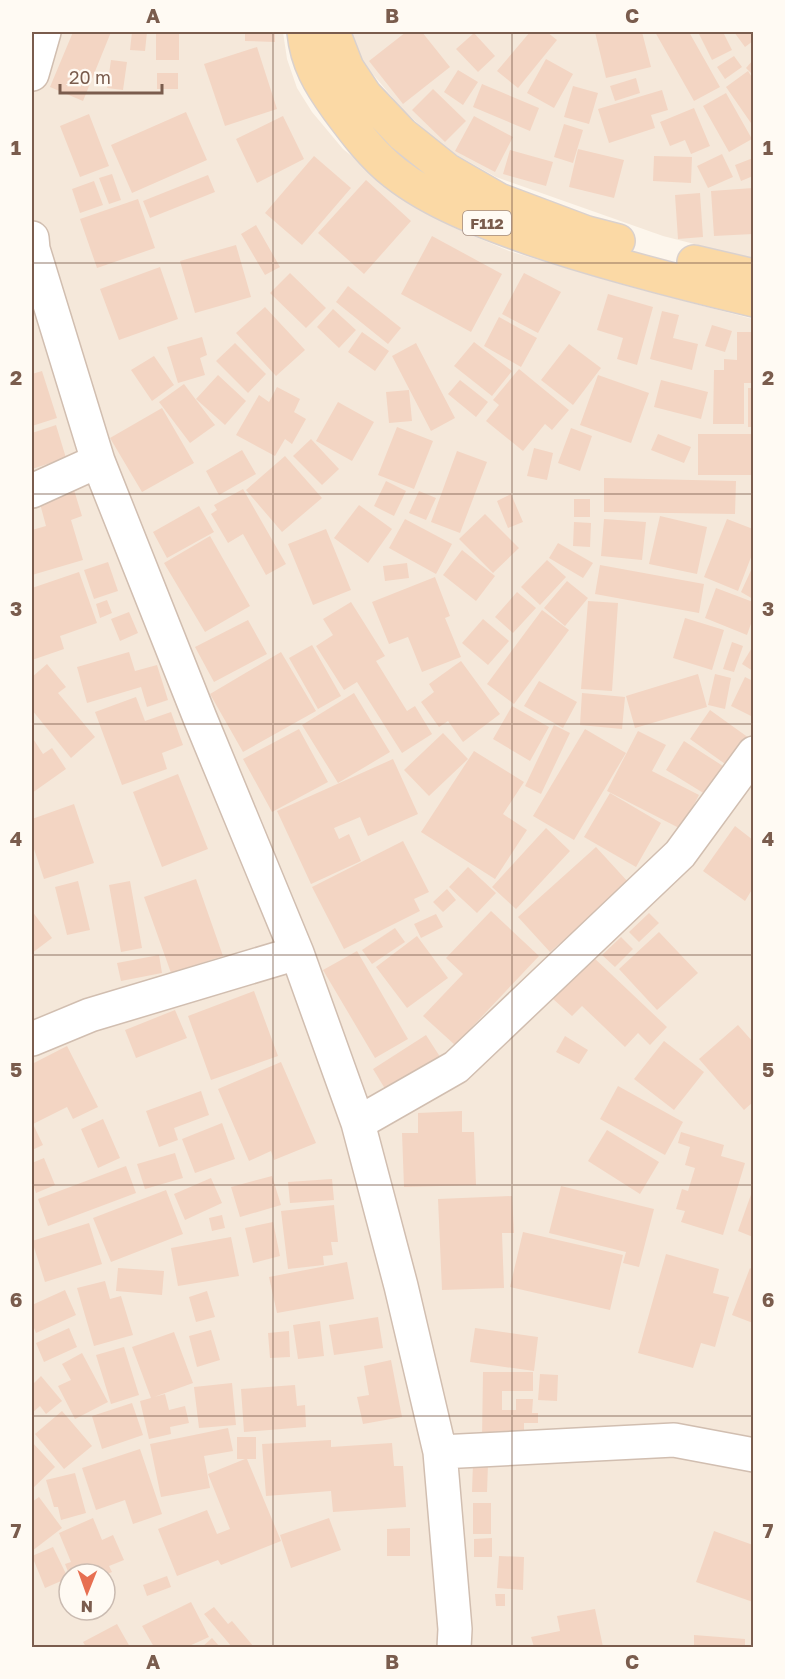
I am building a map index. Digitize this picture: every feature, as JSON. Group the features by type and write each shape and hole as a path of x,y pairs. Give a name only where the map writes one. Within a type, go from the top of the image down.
{"main road":[{"name":"F112","path":"304,32 306,47 319,81 358,137 395,173 437,200 490,224 566,250 693,286 753,300"},
{"name":"F112","path":"333,32 347,68 365,95 402,134 447,170 499,200 586,233 698,264 753,276"}],"street":[{"path":"32,74 44,32"},
{"path":"32,238 36,260 98,460 200,718 297,953 358,1123 401,1286 440,1452 455,1629 454,1647"},
{"path":"32,491 98,460"},
{"path":"358,1123 456,1067 680,854 753,753"},
{"path":"32,1039 90,1015 297,953"},
{"path":"440,1452 674,1440 753,1455"}],"shaded area":[{"path":"32,32 283,32 287,59 297,88 312,112 343,149 407,201 452,227 509,251 623,285 753,319 753,1647 32,1648"},
{"path":"352,32 753,32 753,259 663,236 496,177 446,149 403,110 365,65"}],"building":[{"path":"73,32 111,32 83,101 50,87"},
{"path":"132,32 147,32 145,51 130,50"},
{"path":"179,32 179,60 156,60 156,33"},
{"path":"245,32 275,32 275,42 245,41"},
{"path":"406,32 422,32 450,67 403,104 369,61"},
{"path":"530,32 547,32 557,40 518,88 497,71"},
{"path":"595,32 642,32 651,67 606,78"},
{"path":"655,32 689,32 720,87 694,101"},
{"path":"698,32 723,32 732,50 712,60"},
{"path":"734,32 753,32 753,41 745,47"},
{"path":"474,33 495,56 478,72 456,49"},
{"path":"257,47 277,109 225,126 204,64"},
{"path":"734,56 742,67 725,79 717,67"},
{"path":"546,59 573,74 554,108 527,93"},
{"path":"111,60 127,62 123,90 107,88"},
{"path":"753,60 753,75 746,68"},
{"path":"458,70 478,82 463,105 444,92"},
{"path":"748,71 753,79 753,126 726,87"},
{"path":"157,73 178,73 178,89 157,89"},
{"path":"636,78 640,93 615,101 610,86"},
{"path":"482,84 539,108 530,131 473,107"},
{"path":"573,86 598,93 589,124 564,117"},
{"path":"433,89 466,121 445,142 412,110"},
{"path":"662,90 668,110 651,115 655,128 609,143 598,109"},
{"path":"726,93 752,139 729,152 703,106"},
{"path":"694,108 710,146 691,154 685,140 670,146 660,122"},
{"path":"186,112 207,160 132,193 111,145"},
{"path":"89,114 109,166 80,177 60,126"},
{"path":"283,116 304,159 257,183 236,139"},
{"path":"474,116 513,137 495,172 455,151"},
{"path":"564,124 583,130 573,163 554,157"},
{"path":"578,149 624,160 614,198 569,187"},
{"path":"510,150 553,162 546,186 503,174"},
{"path":"722,154 733,177 708,188 697,166"},
{"path":"314,156 351,188 302,245 265,213"},
{"path":"654,156 692,157 691,183 653,181"},
{"path":"753,158 753,176 741,181 735,165"},
{"path":"112,174 121,200 109,204 99,178"},
{"path":"208,175 215,192 150,218 143,201"},
{"path":"366,180 411,221 364,274 318,233"},
{"path":"94,181 103,205 80,213 72,189"},
{"path":"753,188 753,234 714,236 711,191"},
{"path":"700,193 703,237 678,239 675,195"},
{"path":"138,199 155,248 97,268 80,219"},
{"path":"256,225 280,267 265,275 241,234"},
{"path":"432,236 502,274 471,332 401,294"},
{"path":"236,245 251,297 195,313 180,261"},
{"path":"160,267 178,319 119,340 100,289"},
{"path":"290,273 326,308 306,328 270,293"},
{"path":"524,273 561,292 538,333 502,314"},
{"path":"348,286 401,328 388,344 336,302"},
{"path":"608,294 653,307 637,365 617,359 623,338 597,330"},
{"path":"265,307 305,350 276,376 236,333"},
{"path":"333,309 356,330 339,348 317,327"},
{"path":"662,311 679,315 673,338 698,344 692,370 650,359"},
{"path":"499,317 537,338 521,367 484,346"},
{"path":"712,325 732,331 725,352 705,346"},
{"path":"362,332 389,351 375,371 348,352"},
{"path":"737,332 753,332 753,383 744,383 744,424 713,424 714,370 724,370 724,359 737,360"},
{"path":"202,337 207,355 200,358 205,375 178,383 167,347"},
{"path":"474,342 512,371 492,396 454,366"},
{"path":"235,343 266,374 248,393 216,361"},
{"path":"416,343 455,418 431,431 392,356"},
{"path":"569,344 601,368 573,405 541,380"},
{"path":"154,356 174,385 152,401 131,370"},
{"path":"519,369 569,410 552,430 545,424 523,451 486,421 499,405 493,400"},
{"path":"42,371 57,418 32,426 32,374"},
{"path":"218,375 246,401 225,425 196,399"},
{"path":"598,375 649,393 631,443 580,425"},
{"path":"460,380 488,402 476,417 448,394"},
{"path":"661,380 708,392 701,419 654,407"},
{"path":"184,384 215,425 190,443 159,402"},
{"path":"277,387 300,399 294,412 306,419 292,444 285,439 275,456 236,435 259,395 269,402"},
{"path":"748,388 753,388 753,427 748,427"},
{"path":"409,390 412,421 389,423 386,392"},
{"path":"338,402 374,422 352,461 316,441"},
{"path":"162,408 194,463 142,492 110,438"},
{"path":"56,425 66,458 32,469 32,433"},
{"path":"397,427 433,441 414,489 378,475"},
{"path":"571,428 592,436 580,471 558,463"},
{"path":"658,434 691,447 684,463 651,450"},
{"path":"698,434 752,434 751,475 698,475"},
{"path":"311,439 339,469 322,485 293,456"},
{"path":"534,448 553,453 547,480 527,476"},
{"path":"242,450 256,474 219,495 206,471"},
{"path":"457,451 487,462 460,533 431,522"},
{"path":"285,456 322,498 282,532 246,490"},
{"path":"604,478 736,481 735,514 604,512"},
{"path":"386,481 406,491 394,516 374,506"},
{"path":"243,489 286,564 266,575 243,534 228,543 211,514 217,510 214,505"},
{"path":"74,490 82,516 71,520 83,560 32,575 32,530 46,526 39,500"},
{"path":"419,491 436,498 426,520 409,513"},
{"path":"511,494 523,522 508,528 497,501"},
{"path":"574,499 590,499 590,517 574,517"},
{"path":"359,505 392,529 368,563 334,538"},
{"path":"199,506 214,532 167,558 153,532"},
{"path":"485,514 519,548 493,573 459,539"},
{"path":"660,516 707,527 697,574 649,564"},
{"path":"405,519 452,544 436,574 389,548"},
{"path":"604,519 646,522 642,560 601,556"},
{"path":"727,519 753,529 753,552 738,591 704,577"},
{"path":"574,522 591,523 590,547 573,546"},
{"path":"326,529 351,590 313,605 288,544"},
{"path":"210,536 250,606 205,632 164,563"},
{"path":"558,543 593,563 583,578 549,558"},
{"path":"462,550 495,576 476,601 443,575"},
{"path":"547,560 566,577 540,605 521,587"},
{"path":"108,562 118,591 94,599 84,570"},
{"path":"407,563 409,578 385,581 383,566"},
{"path":"600,565 704,584 699,613 595,594"},
{"path":"753,566 753,599 741,592"},
{"path":"79,572 97,623 60,636 64,649 32,660 32,588"},
{"path":"435,577 450,616 445,618 461,657 422,672 408,637 389,644 372,602"},
{"path":"567,581 588,598 565,626 544,608"},
{"path":"716,588 753,602 753,618 747,635 705,618"},
{"path":"517,592 536,608 513,633 495,617"},
{"path":"107,600 112,613 100,618 96,604"},
{"path":"588,601 618,603 612,691 581,689"},
{"path":"351,602 385,656 376,661 407,711 415,706 432,734 402,753 357,682 344,690 316,646 333,635 323,619"},
{"path":"542,610 569,630 514,704 487,684"},
{"path":"129,612 138,633 120,641 111,619"},
{"path":"685,618 724,630 712,670 673,658"},
{"path":"483,619 509,641 488,665 462,643"},
{"path":"248,620 267,654 214,682 195,647"},
{"path":"732,642 743,646 734,672 723,669"},
{"path":"312,645 341,696 318,709 289,658"},
{"path":"753,646 753,671 742,664"},
{"path":"129,652 135,671 157,665 168,700 147,707 141,687 87,703 77,667"},
{"path":"281,652 316,711 243,752 210,694"},
{"path":"461,661 500,714 463,742 448,721 439,727 421,702 434,692 429,684"},
{"path":"47,664 66,687 58,693 95,737 71,758 32,710 32,677"},
{"path":"698,674 707,707 635,728 626,696"},
{"path":"715,674 731,678 725,709 708,705"},
{"path":"745,677 753,681 753,717 731,706"},
{"path":"539,681 577,702 563,728 524,706"},
{"path":"354,693 390,752 338,783 302,725"},
{"path":"582,693 625,697 622,729 580,725"},
{"path":"136,697 145,721 171,712 183,745 162,753 167,769 122,785 95,712"},
{"path":"512,706 549,727 530,761 493,739"},
{"path":"710,710 749,738 728,766 690,739"},
{"path":"554,725 570,733 541,794 525,786"},
{"path":"299,729 328,782 272,812 243,759"},
{"path":"585,729 626,753 574,840 533,816"},
{"path":"638,731 666,745 652,771 699,795 681,829 607,791"},
{"path":"443,733 468,759 429,796 404,770"},
{"path":"32,737 43,754 52,748 66,769 32,793"},
{"path":"684,741 723,766 705,794 666,770"},
{"path":"474,751 524,782 503,814 527,830 495,879 421,832"},
{"path":"393,759 418,814 368,836 360,817 334,828 339,839 349,834 361,861 311,884 277,811"},
{"path":"178,774 208,849 162,867 133,792"},
{"path":"610,793 661,823 636,867 584,837"},
{"path":"74,804 94,863 44,879 32,843 32,819"},
{"path":"735,826 753,840 753,888 745,901 703,871"},
{"path":"546,828 570,851 516,909 492,887"},
{"path":"403,841 429,892 414,899 420,911 344,949 312,887"},
{"path":"596,847 629,883 550,952 518,917"},
{"path":"468,867 496,893 477,913 449,887"},
{"path":"196,879 223,956 171,973 144,897"},
{"path":"78,881 90,930 67,935 55,887"},
{"path":"130,881 142,948 121,952 109,885"},
{"path":"447,889 456,900 443,912 433,902"},
{"path":"32,911 52,938 32,953"},
{"path":"491,911 539,956 455,1045 423,1016 463,974 446,958"},
{"path":"649,913 659,923 639,942 629,932"},
{"path":"436,914 443,927 421,938 414,924"},
{"path":"395,928 405,942 372,964 362,950"},
{"path":"659,932 698,973 657,1010 619,969"},
{"path":"417,936 448,978 407,1008 376,967"},
{"path":"621,937 633,949 615,967 602,955"},
{"path":"357,951 408,1039 375,1058 323,970"},
{"path":"159,955 162,973 121,981 117,963"},
{"path":"592,956 667,1027 650,1045 638,1033 625,1047 582,1006 572,1016 552,998"},
{"path":"254,991 278,1056 211,1080 188,1016"},
{"path":"175,1010 187,1038 136,1058 125,1030"},
{"path":"738,1025 753,1042 753,1102 744,1110 699,1059"},
{"path":"426,1035 444,1063 390,1097 373,1069"},
{"path":"565,1036 588,1050 579,1064 556,1052"},
{"path":"664,1041 704,1072 674,1110 634,1079"},
{"path":"67,1046 98,1107 73,1119 67,1107 33,1124 43,1145 32,1150 32,1064"},
{"path":"281,1062 316,1143 274,1160 271,1151 249,1161 218,1089"},
{"path":"618,1086 683,1122 665,1155 600,1119"},
{"path":"201,1091 209,1115 174,1128 178,1140 159,1147 146,1111"},
{"path":"462,1111 462,1132 474,1132 476,1185 404,1187 402,1133 418,1133 418,1113"},
{"path":"103,1119 120,1158 98,1168 81,1129"},
{"path":"222,1123 235,1159 195,1173 182,1139"},
{"path":"607,1130 659,1162 640,1194 588,1161"},
{"path":"681,1132 724,1145 721,1156 745,1163 723,1235 681,1222 685,1211 676,1209 682,1189 688,1191 695,1168 685,1165 690,1147 678,1143"},
{"path":"175,1153 183,1178 145,1189 137,1164"},
{"path":"44,1158 55,1185 36,1193 32,1181 32,1163"},
{"path":"126,1166 136,1193 48,1226 38,1199"},
{"path":"272,1176 281,1205 240,1217 231,1187"},
{"path":"211,1178 222,1203 185,1220 174,1194"},
{"path":"332,1179 334,1200 290,1203 288,1182"},
{"path":"561,1186 654,1209 639,1267 623,1263 626,1252 549,1233"},
{"path":"753,1189 753,1237 738,1231"},
{"path":"166,1190 183,1234 111,1262 93,1218"},
{"path":"512,1196 514,1233 502,1233 504,1288 442,1290 438,1199"},
{"path":"334,1205 338,1242 331,1242 333,1255 323,1256 324,1265 288,1269 281,1211"},
{"path":"222,1215 225,1228 212,1231 209,1218"},
{"path":"273,1222 280,1256 253,1263 245,1228"},
{"path":"89,1223 102,1264 45,1282 32,1241"},
{"path":"523,1232 623,1255 610,1310 510,1287"},
{"path":"231,1237 239,1276 178,1286 171,1248"},
{"path":"666,1254 719,1269 713,1293 729,1297 715,1347 701,1343 693,1368 638,1353"},
{"path":"347,1262 354,1299 277,1313 269,1277"},
{"path":"118,1268 164,1271 162,1295 116,1291"},
{"path":"750,1268 753,1270 753,1323 732,1315"},
{"path":"105,1281 110,1299 121,1296 133,1335 94,1346 77,1288"},
{"path":"65,1290 76,1315 36,1333 32,1323 32,1305"},
{"path":"207,1291 215,1317 196,1322 189,1297"},
{"path":"378,1317 383,1348 334,1355 329,1325"},
{"path":"320,1321 324,1356 298,1359 293,1325"},
{"path":"69,1328 77,1347 44,1362 36,1343"},
{"path":"475,1328 538,1337 534,1371 470,1362"},
{"path":"211,1330 220,1360 197,1367 189,1336"},
{"path":"289,1331 290,1357 270,1358 268,1333"},
{"path":"174,1332 193,1383 154,1397 165,1394 169,1410 185,1406 189,1423 170,1427 171,1434 149,1439 140,1401 151,1398 132,1347"},
{"path":"124,1347 139,1395 111,1404 96,1355"},
{"path":"82,1353 108,1402 75,1419 58,1386 71,1380 62,1364"},
{"path":"391,1360 402,1417 363,1424 357,1397 369,1395 364,1366"},
{"path":"483,1372 533,1372 533,1391 502,1391 502,1410 516,1410 516,1399 533,1399 532,1413 538,1413 538,1423 524,1423 524,1432 505,1432 505,1439 482,1439"},
{"path":"540,1374 558,1375 557,1401 538,1400"},
{"path":"41,1376 62,1401 46,1414 40,1406 32,1413 32,1385"},
{"path":"232,1383 236,1425 199,1428 194,1387"},
{"path":"295,1385 297,1406 305,1405 306,1427 244,1432 241,1389"},
{"path":"132,1403 143,1435 102,1449 92,1416"},
{"path":"62,1411 92,1446 64,1469 35,1434"},
{"path":"228,1428 233,1451 204,1456 210,1488 161,1497 150,1444"},
{"path":"237,1437 256,1437 256,1459 247,1459 281,1541 221,1565 218,1560 177,1576 158,1529 207,1510 217,1534 230,1529 208,1474 245,1459 237,1459"},
{"path":"331,1440 331,1447 392,1443 394,1466 403,1466 406,1507 333,1512 331,1491 266,1496 262,1444"},
{"path":"32,1442 55,1467 32,1489"},
{"path":"140,1449 162,1514 133,1524 125,1500 96,1510 82,1468"},
{"path":"473,1463 488,1464 487,1492 472,1492"},
{"path":"75,1473 86,1513 61,1520 58,1507 54,1507 46,1480"},
{"path":"39,1497 62,1528 32,1551 32,1502"},
{"path":"473,1503 491,1503 491,1534 473,1534"},
{"path":"93,1518 102,1540 113,1535 124,1560 117,1563 71,1562 59,1533"},
{"path":"329,1518 341,1550 291,1568 280,1535"},
{"path":"410,1528 410,1556 387,1556 387,1529"},
{"path":"714,1531 753,1545 753,1602 696,1582"},
{"path":"492,1538 492,1557 474,1557 474,1539"},
{"path":"53,1547 60,1562 57,1562 57,1583 45,1588 32,1556"},
{"path":"499,1556 524,1557 523,1590 497,1588"},
{"path":"167,1576 171,1587 147,1596 143,1585"},
{"path":"495,1594 505,1594 505,1606 496,1606"},
{"path":"191,1602 209,1637 187,1647 154,1647 142,1626"},
{"path":"214,1607 228,1624 232,1621 254,1647 232,1647 204,1614"},
{"path":"595,1609 603,1647 534,1647 531,1637 560,1631 557,1616"},
{"path":"117,1624 130,1647 86,1647 83,1642"},
{"path":"694,1635 745,1639 745,1647 694,1647"},
{"path":"212,1638 220,1647 202,1647"}]}
